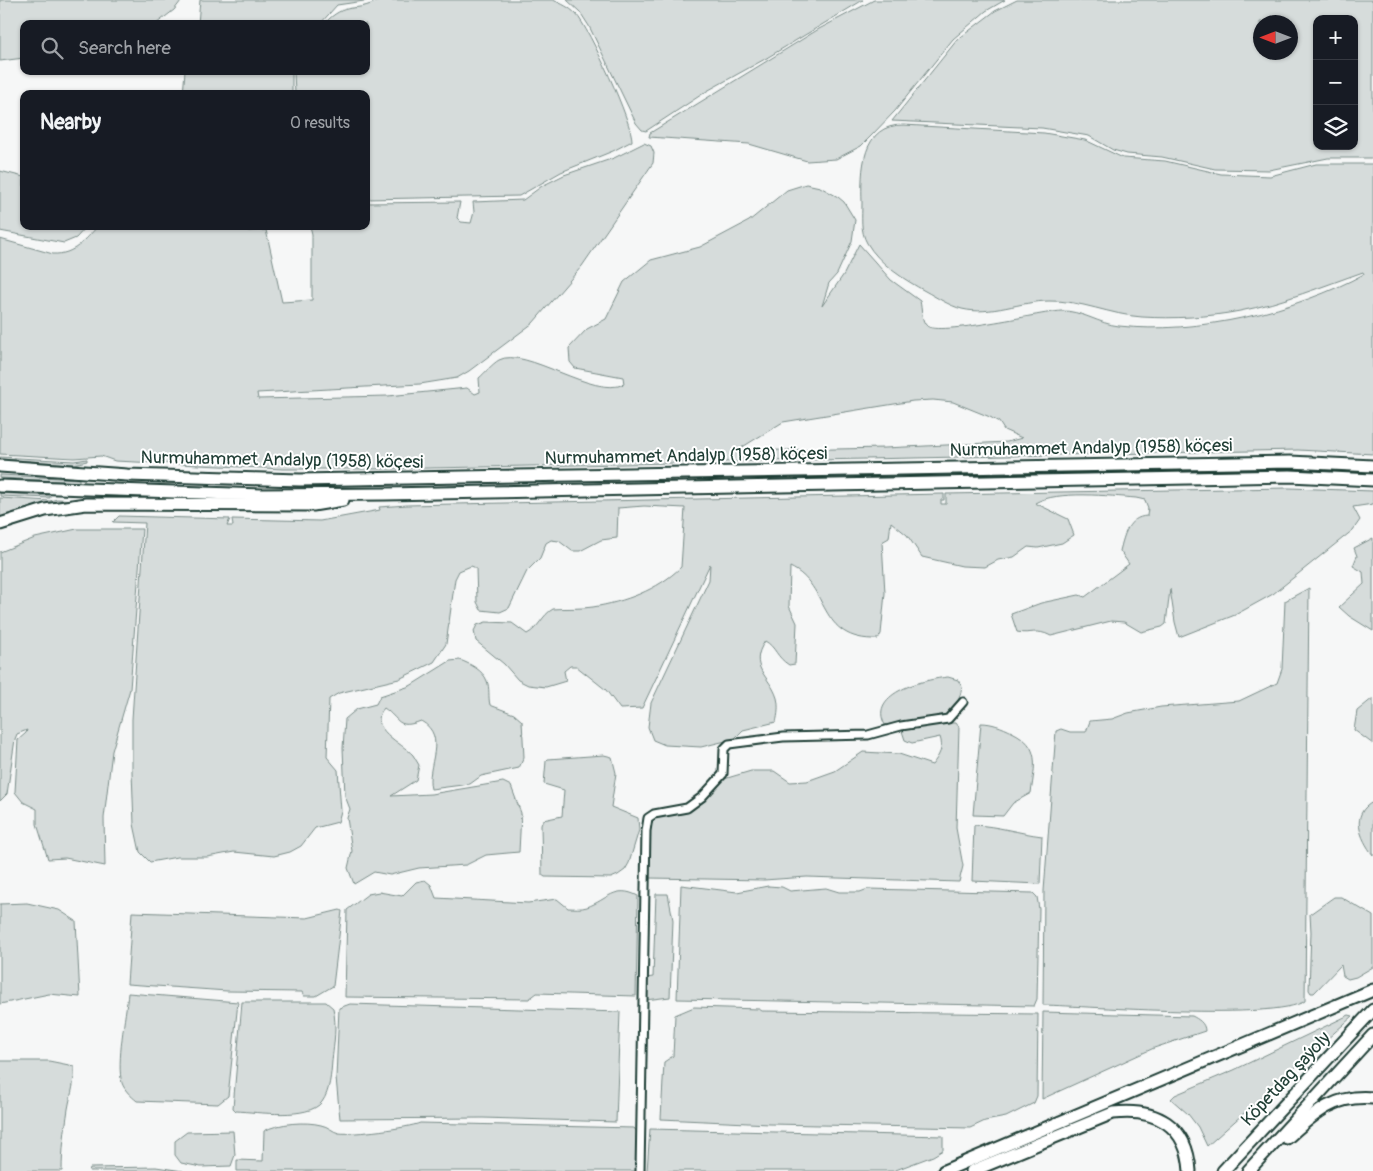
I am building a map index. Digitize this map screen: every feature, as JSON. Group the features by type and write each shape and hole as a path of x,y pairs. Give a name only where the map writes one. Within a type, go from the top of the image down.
{"main road":[{"name":"Nurmuhammet Andalyp (1958) köçesi","path":"0,466 127,475 300,480 1280,462 1373,466"},
{"name":"Nurmuhammet Andalyp (1958) köçesi","path":"0,486 262,495 1280,476 1373,480"},
{"path":"0,524 34,512 74,505 313,504 385,494"},
{"path":"944,1171 1373,990"},
{"name":"Köpetdag şaýoly","path":"1223,1171 1373,1010"},
{"name":"Köpetdag şaýoly","path":"1249,1171 1373,1035"},
{"path":"1249,1171 1318,1111 1337,1101 1357,1096 1373,1098"},
{"path":"972,1171 1113,1113 1133,1111 1152,1114 1168,1124 1179,1136 1189,1154 1190,1171"}],"street":[{"path":"640,1171 646,831 648,818 654,814 687,808 702,798 723,774 724,749 729,744 782,737 868,735 901,726 948,719 963,702"}],"shaded area":[{"path":"0,0 181,1 174,10 161,20 20,20 20,58 0,61"},
{"path":"200,0 371,0 337,5 324,20 198,20"},
{"path":"379,0 553,0 571,9 582,23 600,56 626,116 632,141 613,151 561,172 519,196 370,199 370,90 295,90 294,75 370,75 370,20 329,20 338,12 371,4"},
{"path":"567,0 863,0 765,59 707,91 646,131 642,130 636,123 589,26 580,12"},
{"path":"874,0 1005,0 986,11 953,39 895,111 861,146 836,159 807,161 749,144 649,137 650,133 819,29"},
{"path":"1017,0 1373,0 1373,158 1328,158 1269,170 1215,169 1162,157 1127,154 1113,150 1089,136 1042,128 892,121 957,40 995,11"},
{"path":"185,75 292,75 292,90 183,90"},
{"path":"904,125 1044,133 1085,140 1123,158 1165,161 1221,174 1270,176 1316,164 1373,164 1373,454 1298,450 384,469 283,469 115,461 101,456 74,458 0,454 0,239 53,254 60,254 78,246 94,230 266,230 282,302 312,300 311,230 370,230 370,203 460,202 457,218 461,222 471,223 474,212 473,202 523,200 542,186 564,175 614,158 644,143 651,146 654,153 653,163 582,266 533,323 469,371 457,378 420,384 257,393 258,399 388,396 467,388 475,394 480,392 479,378 499,360 511,358 542,365 595,385 611,387 624,384 623,377 575,368 570,362 569,348 587,329 606,319 624,282 651,260 700,247 749,221 787,190 806,184 820,187 838,197 844,202 855,220 852,241 837,274 829,283 822,306 844,274 859,244 891,280 920,301 925,324 935,328 969,326 1061,311 1076,313 1119,326 1149,328 1213,323 1277,309 1308,299 1364,274 1363,272 1256,308 1204,316 1154,318 1130,316 1061,301 1038,302 984,311 957,308 901,277 878,258 867,243 862,229 862,177 866,152 879,132 890,127","holes":["913,401 953,402 999,422 1004,430 1022,438 1007,442 885,448 736,451 783,422"]},
{"path":"0,171 20,176 20,230 83,230 76,238 64,243 0,231"},
{"path":"0,457 74,461 87,459 87,461 74,464 0,459"},
{"path":"0,475 79,479 79,482 0,478"},
{"path":"1289,488 1373,491 1373,504 1353,507 1360,520 1353,530 1273,594 1235,615 1179,637 1170,589 1166,624 1162,627 1141,632 1124,622 1111,621 1051,636 1041,632 1022,633 1017,632 1011,614 1041,603 1079,595 1085,597 1129,564 1120,551 1125,533 1131,523 1147,516 1148,508 1145,500 1112,496 1070,495 1056,496 1035,503 1068,519 1074,535 1062,543 1038,548 1028,547 1014,557 998,560 985,567 962,566 922,557 907,535 891,522 889,538 882,542 885,593 881,634 878,639 858,637 844,631 834,622 803,576 790,567 789,606 797,623 795,664 789,665 785,662 772,646 765,641 758,658 759,665 777,698 776,722 743,730 734,739 701,747 665,745 653,740 648,727 651,703 709,580 710,564 642,708 620,709 606,690 576,666 570,666 564,671 566,681 546,687 528,685 518,680 504,664 476,641 474,631 477,625 486,622 512,623 527,634 553,609 593,607 617,602 640,594 662,582 681,567 685,508 644,506 618,508 617,538 601,540 580,551 572,551 559,541 551,540 546,543 540,558 527,571 509,608 500,612 481,610 477,602 476,568 471,566 459,571 455,579 446,644 434,662 399,679 339,693 329,699 327,757 338,770 341,811 338,822 315,828 301,846 290,852 274,856 234,852 207,857 177,857 150,862 140,852 134,824 132,719 145,523 113,522 119,516 230,519 227,526 233,526 232,519 320,521 380,510 379,507 407,505 944,494 944,500 941,500 941,504 946,504 946,494"},
{"path":"0,493 50,496 50,498 0,496"},
{"path":"0,498 50,501 57,499 76,500 0,520"},
{"path":"77,529 142,529 130,689 112,751 104,818 105,866 65,858 48,859 37,824 37,809 23,802 15,792 18,740 27,730 17,734 15,739 7,794 0,801 0,552 35,538"},
{"path":"1373,538 1373,631 1349,616 1339,607 1364,584 1363,572 1353,566 1357,556 1354,548"},
{"path":"1309,588 1305,1001 1287,1007 1221,1011 1043,1005 1044,891 1056,731 1061,729 1070,732 1086,732 1090,721 1112,719 1128,713 1161,707 1239,701 1277,683 1282,669 1285,601"},
{"path":"460,660 476,668 485,677 490,705 514,714 522,721 524,757 519,768 481,776 470,784 431,789 434,735 421,721 403,724 384,708 379,722 382,728 413,755 419,765 416,780 391,796 431,794 503,782 511,786 521,813 519,852 486,855 466,865 419,868 390,875 374,872 354,884 348,868 352,851 347,818 350,809 345,796 343,748 345,719 357,709 376,704 380,696 410,686 450,661"},
{"path":"948,677 958,680 962,687 957,703 946,716 885,725 882,714 884,704 891,696 914,684"},
{"path":"1373,698 1373,744 1354,730 1357,711"},
{"path":"929,723 956,723 959,727 956,828 963,866 959,882 807,877 764,880 649,878 648,836 649,827 654,816 695,807 703,802 724,779 751,771 774,771 790,782 807,781 835,771 863,752 899,754 932,765 940,752 940,737 912,743 905,740 901,728"},
{"path":"981,723 1001,727 1021,737 1032,750 1034,757 1031,793 1013,803 1003,816 973,815"},
{"path":"604,755 612,757 616,773 611,807 638,818 639,830 629,863 625,870 611,878 545,877 542,875 541,825 543,820 562,816 564,790 544,784 546,761 548,759"},
{"path":"1373,802 1373,855 1361,834 1359,820 1361,813"},
{"path":"974,825 1042,836 1040,884 972,881"},
{"path":"425,880 431,885 436,898 528,903 557,899 568,908 587,907 617,892 638,896 636,996 537,993 529,999 345,997 347,910 368,894 379,892 402,896 416,882"},
{"path":"681,885 737,892 768,886 782,887 790,891 826,888 839,892 860,892 868,889 1033,893 1037,897 1039,909 1037,999 1034,1006 677,999"},
{"path":"656,894 668,894 673,920 670,997 645,1000 646,978 653,977"},
{"path":"1334,897 1341,897 1373,916 1373,967 1356,977 1348,979 1343,976 1341,965 1314,993 1311,993 1309,990 1310,914"},
{"path":"27,903 59,910 76,921 80,997 49,994 0,1004 0,904"},
{"path":"342,911 333,986 316,996 304,996 302,992 227,991 127,984 132,912 307,918"},
{"path":"128,993 238,1002 228,1096 218,1104 137,1101 128,1093 122,1083 120,1064"},
{"path":"242,1002 326,1002 333,1008 335,1034 330,1082 325,1098 315,1108 282,1114 236,1111 233,1108"},
{"path":"350,1004 620,1012 616,1122 483,1118 340,1119 336,1078 339,1008"},
{"path":"694,1007 759,1009 762,1011 1038,1014 1037,1096 1034,1103 1006,1117 985,1121 970,1128 770,1124 661,1119 664,1062 673,1056 675,1015"},
{"path":"1043,1012 1192,1016 1199,1020 1205,1031 1154,1048 1042,1099"},
{"path":"1349,1015 1353,1016 1207,1146 1198,1127 1188,1114 1171,1099 1175,1095 1234,1070"},
{"path":"0,1061 49,1061 74,1066 64,1140 62,1171 0,1171"},
{"path":"308,1123 346,1133 393,1129 420,1123 634,1128 637,1132 636,1171 237,1171 237,1160 263,1161 264,1131 277,1126"},
{"path":"650,1129 943,1136 943,1150 933,1156 893,1171 647,1171"},
{"path":"233,1131 235,1155 231,1166 201,1167 181,1163 175,1155 175,1141 187,1132"},
{"path":"156,1167 183,1171 89,1171 90,1168"}]}
